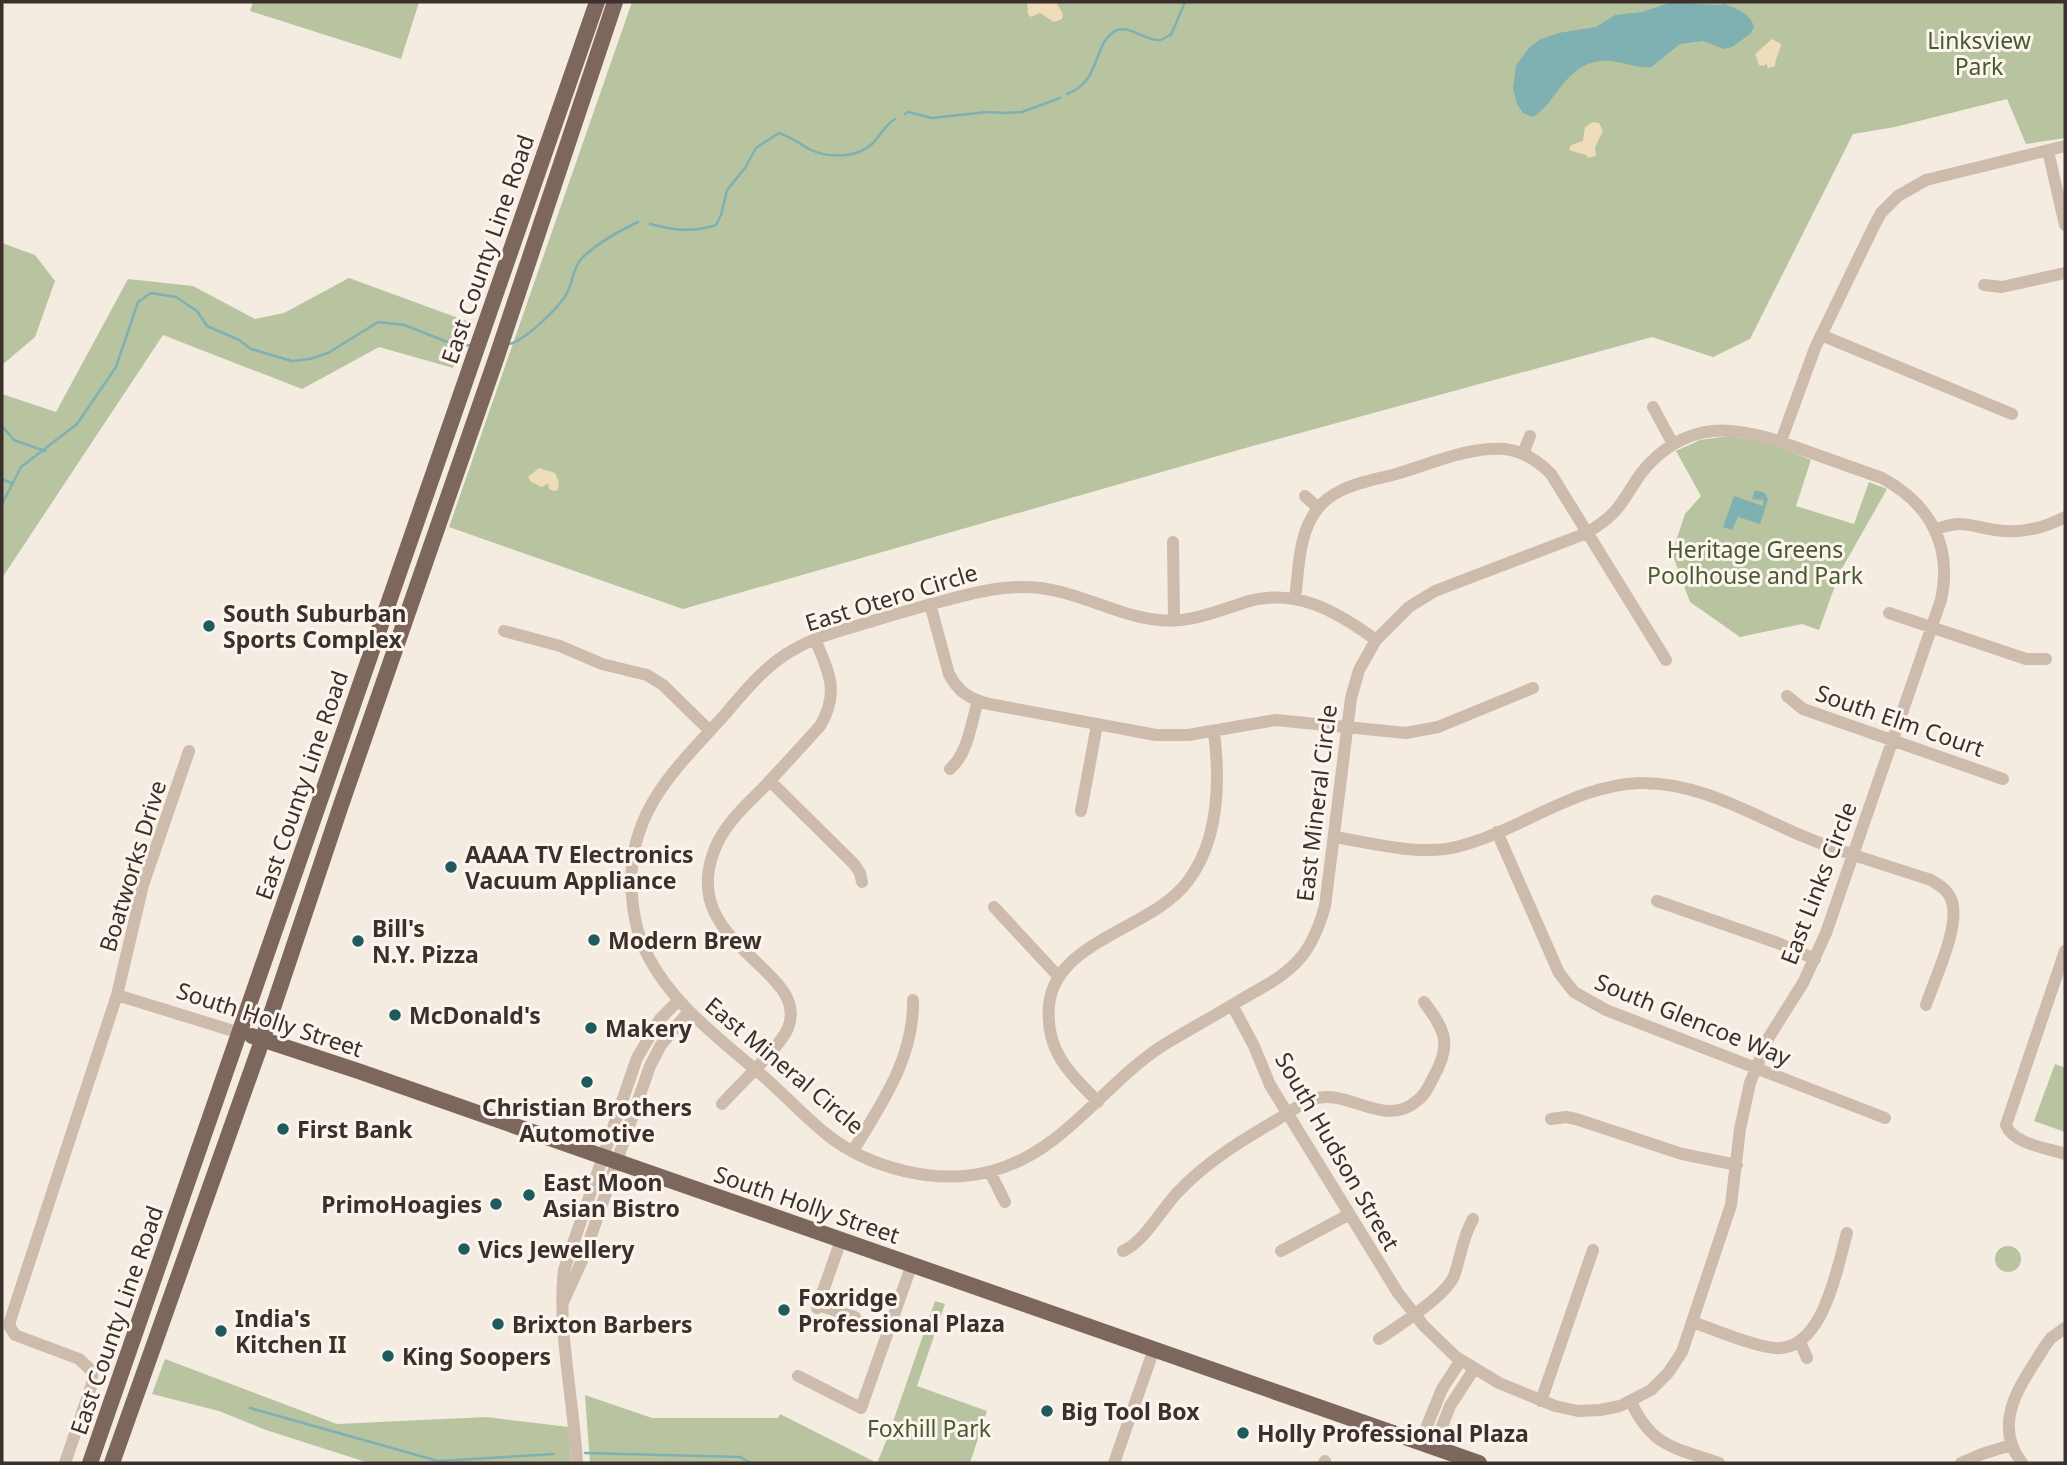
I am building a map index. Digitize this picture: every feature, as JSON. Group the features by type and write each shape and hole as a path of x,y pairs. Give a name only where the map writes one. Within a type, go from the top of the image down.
{"main road":[{"name":"East County Line Road","path":"90,1463 597,2"},
{"name":"East County Line Road","path":"112,1463 263,1038 341,804 496,359 615,2"},
{"path":"341,804 337,801 337,794 354,740 365,670"},
{"name":"South Holly Street","path":"240,1033 263,1038 1479,1463"}],"street":[{"path":"1781,441 1821,335 1874,226 1898,195 1926,180 2065,146"},
{"path":"2048,151 2065,225"},
{"path":"1984,285 2002,287 2065,272"},
{"path":"1821,335 2012,414"},
{"path":"1653,407 1673,444"},
{"name":"East Mineral Circle","path":"678,1000 826,1134 853,1151 890,1167 946,1175 990,1172 1017,1163 1053,1142 1150,1055 1277,979 1291,968 1312,941 1325,906 1346,726 1354,683 1376,640 1409,607 1435,591 1587,533 1609,517 1643,469 1673,444 1696,434 1729,430 1752,432 1781,441"},
{"path":"1523,454 1530,436"},
{"name":"East Links Circle","path":"1631,1402 1651,1390 1668,1373 1682,1352 1727,1220 1734,1192 1743,1112 1755,1067 1769,1037 1815,959 1854,854 1944,586 1944,561 1935,530 1917,502 1882,478 1781,441"},
{"path":"1295,599 1306,527 1318,508 1332,495 1350,487 1457,456 1497,449 1523,454 1551,474 1666,660"},
{"path":"1305,496 1318,508"},
{"path":"1935,530 1950,524 1963,523 1994,530 2018,531 2051,524 2065,517"},
{"path":"1173,542 1174,621"},
{"path":"1047,589 1051,574"},
{"name":"East Otero Circle","path":"678,1000 657,973 639,935 631,888 632,857 641,824 652,801 674,770 771,666 791,651 816,639 930,604 996,588 1047,589 1129,614 1174,621 1197,619 1251,600 1275,597 1295,599 1334,611 1376,640"},
{"path":"930,604 953,683 964,695 978,701 1156,736 1188,736 1276,720 1395,732 1420,731 1438,727 1533,688"},
{"path":"1889,612 2026,659 2046,659"},
{"path":"504,631 560,646 602,664 647,676 663,685 710,731"},
{"path":"722,1104 785,1035 790,1022 791,1006 781,985 730,939 721,925 711,902 709,874 713,854 722,833 820,726 827,714 832,693 831,683 816,639"},
{"name":"South Elm Court","path":"1787,696 1793,704 1804,709 2003,779"},
{"path":"950,769 956,764 962,751 978,701"},
{"path":"1081,811 1097,725"},
{"path":"1098,1101 1063,1065 1053,1043 1049,1009 1051,993 1058,976 1079,955 1170,901 1194,874 1209,837 1218,781 1214,732"},
{"name":"Boatworks Drive","path":"65,1463 92,1384 92,1371 79,1359 15,1335 10,1321 117,995 143,885 189,751"},
{"path":"769,781 854,864 862,882"},
{"path":"1334,837 1428,850 1460,846 1597,791 1627,784 1655,783 1695,790 1807,838 1931,880 1946,891 1951,898 1954,918 1926,1005"},
{"name":"South Glencoe Way","path":"1497,832 1552,962 1574,992 1606,1010 1885,1118"},
{"path":"1951,898 1964,892"},
{"path":"1657,901 1778,943 1815,959"},
{"path":"994,907 1058,976"},
{"path":"2065,951 2006,1125 2009,1133 2018,1138 2065,1154"},
{"name":"South Holly Street","path":"117,995 240,1033"},
{"path":"577,1463 564,1301 584,1256 641,1049 660,1019 678,1000"},
{"path":"853,1151 905,1058 914,1021 913,1000"},
{"path":"1124,1251 1138,1242 1178,1192 1203,1169 1234,1145 1318,1097 1390,1111 1402,1110 1418,1101 1442,1063 1445,1043 1440,1024 1424,1002"},
{"name":"South Hudson Street","path":"1232,1005 1254,1045 1269,1085 1398,1293 1436,1339 1474,1370 1541,1401 1568,1409 1589,1411 1609,1409 1631,1402"},
{"path":"610,1159 654,1056 688,1011"},
{"path":"1551,1119 1576,1119 1691,1156 1737,1164"},
{"path":"990,1172 1005,1202"},
{"path":"1281,1251 1348,1214"},
{"path":"1379,1339 1414,1315 1451,1281 1465,1233 1473,1219"},
{"path":"1692,1322 1769,1348 1786,1348 1800,1342 1807,1337 1820,1317 1847,1233"},
{"path":"841,1240 818,1306 855,1317"},
{"path":"1541,1401 1593,1250"},
{"path":"798,1376 861,1408 912,1265"},
{"path":"2022,1463 2011,1445 2008,1418 2012,1401 2045,1346 2065,1328"},
{"path":"1800,1342 1807,1359"},
{"path":"1114,1463 1154,1349"},
{"path":"1427,1445 1442,1389 1461,1360"},
{"path":"1427,1445 1474,1370"},
{"path":"1631,1402 1645,1429 1660,1441 1719,1463"},
{"path":"1961,1463 2011,1445"}],"green space":[{"path":"253,2 419,2 401,59 250,11"},
{"name":"Linksview Park","path":"632,2 2065,2 2065,138 2026,144 2007,99 1895,127 1853,134 1750,339 1713,357 1652,337 1256,445 683,609 449,527"},
{"path":"2,243 35,255 55,281 35,337 2,365"},
{"path":"349,278 472,323 453,368 379,347 302,389 163,335 2,578 2,394 56,412 128,279 193,286 255,319 284,313"},
{"name":"Heritage Greens Poolhouse and Park","path":"1729,436 1766,442 1811,460 1796,506 1854,524 1869,482 1887,489 1840,572 1819,630 1802,624 1740,637 1690,602 1672,553 1685,514 1701,496 1676,451 1700,440"},
{"path":"2055,1064 2065,1068 2065,1132 2034,1121"},
{"path":"2008,1246 2017,1250 2021,1259 2017,1268 2008,1272 1999,1268 1995,1259 1999,1250"},
{"path":"935,1301 945,1304 917,1386 987,1411 970,1463 877,1463"},
{"path":"165,1359 337,1424 486,1417 569,1427 571,1463 369,1463 266,1430 219,1411 152,1394"},
{"name":"Foxhill Park","path":"585,1395 652,1418 778,1418 780,1414 877,1463 590,1463"}],"sand":[{"path":"1027,2 1056,2 1063,14 1062,19 1054,22 1040,13 1031,17 1028,14"},
{"path":"1772,39 1781,44 1775,66 1768,68 1766,63 1764,66 1759,65 1755,54"},
{"path":"1593,122 1599,123 1603,131 1595,147 1596,156 1588,158 1569,150 1571,145 1583,141 1585,127"},
{"path":"539,468 555,473 559,482 558,490 549,489 548,483 542,487 531,482 528,477"}],"water":[{"path":"1672,2 1725,4 1747,15 1754,27 1750,34 1732,47 1724,49 1703,41 1680,44 1651,67 1607,61 1589,64 1578,69 1533,117 1523,113 1513,89 1516,65 1539,40 1558,33 1596,27 1615,15 1642,12"},
{"path":"1755,490 1765,493 1768,499 1760,524 1738,517 1732,530 1723,527 1734,496 1763,506 1763,500 1752,499"}],"waterway":[{"path":"1067,94 1085,82 1106,39 1112,33 1124,29 1161,40 1171,35 1185,2"},
{"path":"905,114 908,112 932,118 987,112 1022,112 1060,98"},
{"path":"650,224 683,230 716,225 727,190 745,168 756,148 779,133 816,152 842,155 866,148 895,119"},
{"path":"508,344 532,330 558,305 568,291 583,257 609,237 638,222"},
{"path":"2,504 21,467 77,424 116,367 138,302 151,293 176,297 197,311 207,326 239,340 251,349 292,361 328,353 378,322 404,325 458,346 470,345"},
{"path":"2,426 14,440 45,451"},
{"path":"2,479 11,483"},
{"path":"250,1408 438,1461 554,1454"},
{"path":"585,1453 740,1457 751,1463"}],"place":[{"name":"South Suburban Sports Complex","path":"209,626"},
{"name":"AAAA TV Electronics Vacuum Appliance","path":"451,867"},
{"name":"Modern Brew","path":"594,940"},
{"name":"Bill's N.Y. Pizza","path":"358,941"},
{"name":"McDonald's","path":"395,1015"},
{"name":"Makery","path":"591,1028"},
{"name":"Christian Brothers Automotive","path":"587,1082"},
{"name":"First Bank","path":"283,1129"},
{"name":"East Moon Asian Bistro","path":"529,1195"},
{"name":"PrimoHoagies","path":"496,1204"},
{"name":"Vics Jewellery","path":"464,1249"},
{"name":"Foxridge Professional Plaza","path":"784,1310"},
{"name":"Brixton Barbers","path":"498,1324"},
{"name":"India's Kitchen II","path":"221,1331"},
{"name":"King Soopers","path":"388,1356"},
{"name":"Big Tool Box","path":"1047,1411"},
{"name":"Holly Professional Plaza","path":"1243,1433"}]}
